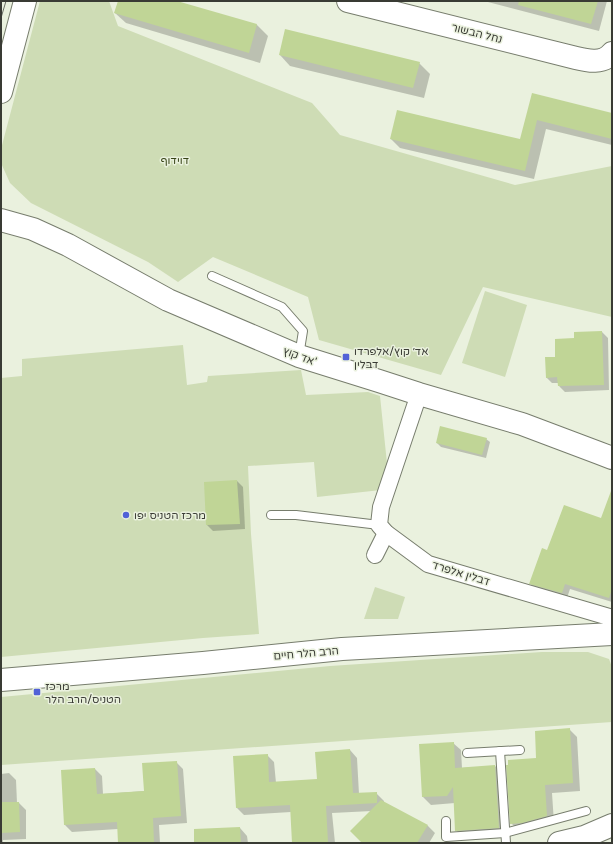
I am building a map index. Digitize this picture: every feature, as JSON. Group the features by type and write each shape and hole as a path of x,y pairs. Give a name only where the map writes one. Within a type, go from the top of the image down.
{"main road":[{"path":"1,92 25,1"},
{"name":"נחל הבשור","path":"351,1 589,61 601,60 609,56"},
{"path":"1,206 18,220 33,229"},
{"name":"אד קוץ'","path":"1,220 33,229 68,245 168,300 299,356 419,394 522,424 612,458"},
{"name":"הרב הלר חיים","path":"1,680 203,663 608,624"},
{"path":"560,843 584,837 612,825"}],"street":[{"path":"375,555 382,529 381,507 419,394"},
{"name":"דבלין אלפרד","path":"382,529 428,564 608,624"}],"lane":[{"path":"212,276 282,307 303,331 299,356"},
{"path":"271,515 296,515 382,529"},
{"path":"467,753 520,750"},
{"path":"500,751 506,843"},
{"path":"446,821 446,837 505,833 586,811"}],"green space":[{"name":"דוידוף","path":"40,1 109,1 118,26 312,103 340,135 515,185 612,166 612,317 483,287 441,375 319,340 308,297 213,257 178,282 148,262 31,203 10,183 1,163 1,149"},
{"path":"485,291 527,305 505,377 462,363"},
{"name":"מרכז הטניס יפו","path":"183,345 187,385 207,382 208,376 301,370 306,395 368,392 380,396 388,473 381,490 317,497 314,462 248,466 251,534 259,634 1,657 1,378 22,376 22,359"},
{"path":"375,587 405,597 398,619 364,619"},
{"path":"542,652 588,652 609,659 612,667 612,722 1,765 1,697 330,666"}],"building":[{"path":"118,1 177,1 257,24 249,53 114,13"},
{"path":"519,1 598,1 591,24 518,5"},
{"path":"285,29 420,62 413,88 279,55"},
{"path":"532,93 612,113 612,139 537,120 525,171 390,139 397,110 520,139"},
{"path":"602,331 604,385 558,386 557,377 546,378 545,357 555,357 555,339 574,338 574,332"},
{"path":"440,426 487,438 482,455 436,443"},
{"path":"237,480 240,524 206,525 204,482"},
{"path":"611,491 612,589 609,598 565,584 562,593 529,584 542,548 547,550 564,505 601,518"},
{"path":"570,728 573,783 545,785 547,816 522,823 510,824 506,765 508,765 508,760 536,758 535,731"},
{"path":"454,742 455,768 495,765 499,828 455,831 453,787 447,796 422,797 419,744"},
{"path":"350,749 353,793 377,792 377,803 326,806 328,842 292,843 290,805 236,808 233,756 268,754 269,782 317,779 315,752"},
{"path":"177,761 181,816 153,818 154,843 118,843 117,822 64,825 61,770 95,768 97,794 144,791 142,763"},
{"path":"381,800 428,825 417,843 362,843 350,831"},
{"path":"1,802 19,802 20,832 1,833"},
{"path":"240,827 241,843 194,843 194,829"}],"tram line":[{"path":"1,18 6,1"}],"place":[{"name":"אד׳ קוץ/אלפרדו דבלין","path":"346,357"},
{"name":"מרכז הטניס יפו","path":"126,515"},
{"name":"מרכז הטניס/הרב הלר","path":"37,692"}]}
